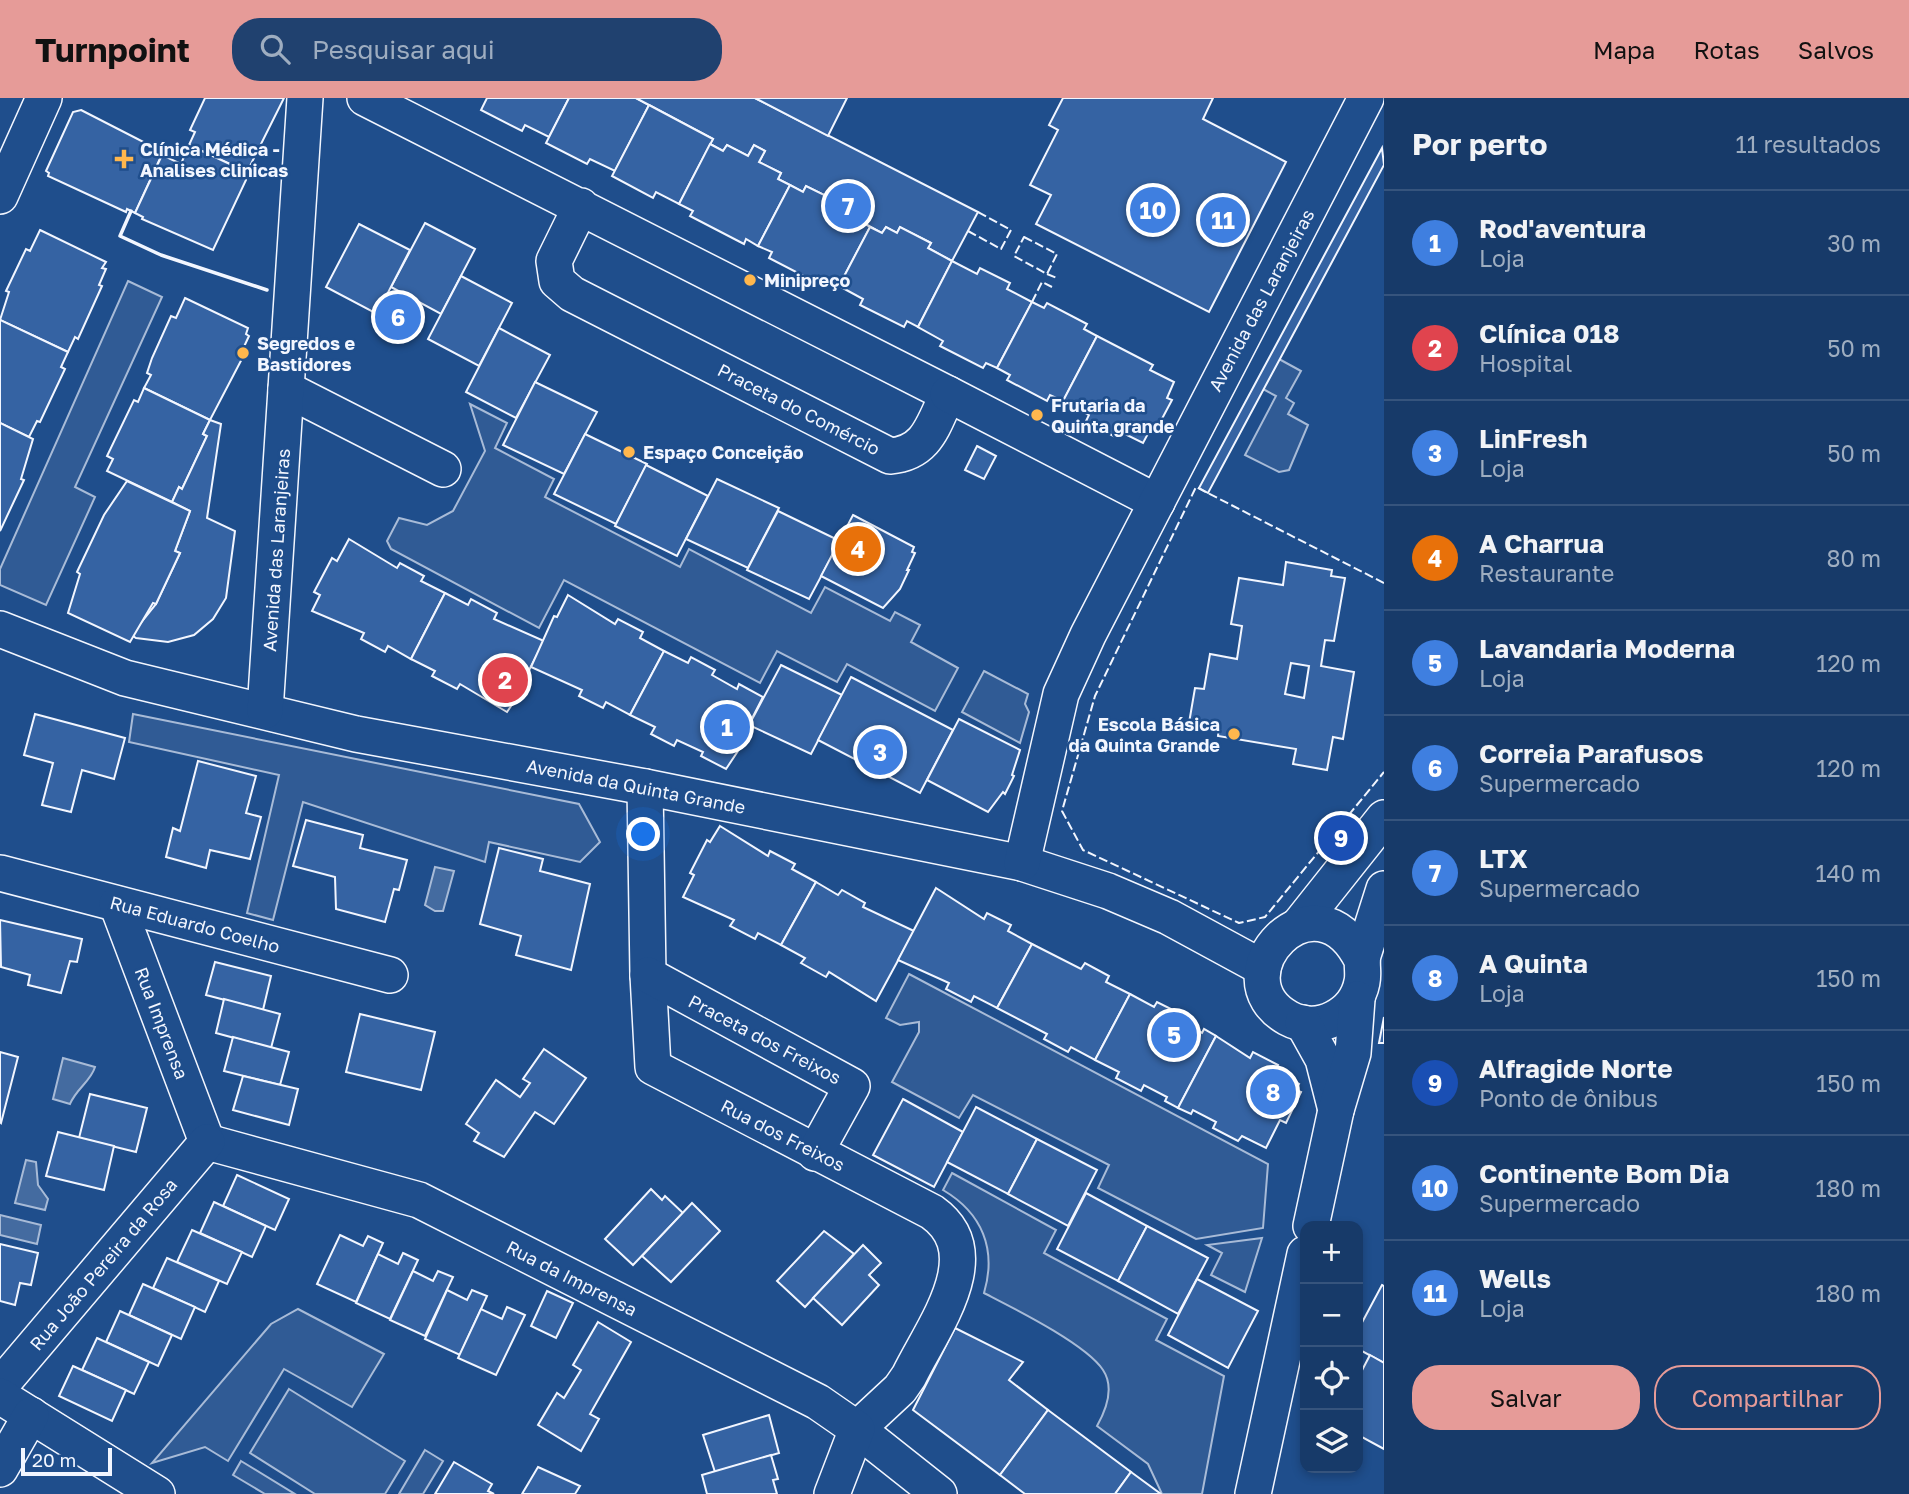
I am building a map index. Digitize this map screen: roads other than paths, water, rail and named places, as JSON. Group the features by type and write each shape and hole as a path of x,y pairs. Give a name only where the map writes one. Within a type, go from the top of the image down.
{"street":[{"path":"0,196 44,98"},
{"name":"Avenida das Laranjeiras","path":"265,711 305,98"},
{"path":"365,98 1157,502"},
{"name":"Avenida das Laranjeiras","path":"1022,863 1061,694 1366,98"},
{"name":"Praceta do Comércio","path":"580,206 554,261 557,281 564,287 878,450 891,456 909,454 922,445 948,394"},
{"path":"286,389 443,468"},
{"name":"Avenida da Quinta Grande","path":"0,629 125,678 356,734 645,787 1022,863 1108,891 1169,917 1263,968"},
{"name":"Rua dos Freixos","path":"645,787 648,975 653,1067 932,1212 950,1228 957,1241 958,1269 951,1292 909,1376 857,1429"},
{"path":"1299,925 1384,818"},
{"name":"Rua Eduardo Coelho","path":"0,873 390,975"},
{"path":"1312,1221 1336,1110 1353,1053 1357,999 1363,980 1362,960 1384,889"},
{"name":"Rua Imprensa","path":"117,904 207,1142"},
{"path":"1357,999 1344,1014 1326,1023 1303,1023 1288,1018 1273,1005 1264,988 1263,968 1269,949 1282,934 1299,925 1319,923 1338,930 1353,942 1362,960"},
{"name":"Praceta dos Freixos","path":"648,975 852,1086 816,1153"},
{"path":"1303,1023 1323,1059 1336,1110"},
{"name":"Rua João Pereira da Rosa","path":"0,1386 207,1142"},
{"name":"Rua da Imprensa","path":"207,1142 419,1200 818,1402 857,1429 939,1494"},
{"path":"1253,1494 1300,1277"},
{"path":"0,1396 157,1494"},
{"path":"0,1469 30,1415"},
{"path":"832,1494 857,1429"}],"place":[{"name":"Clínica Médica - Analises clinicas","path":"124,159"},
{"name":"LTX","path":"848,206"},
{"name":"Continente Bom Dia","path":"1153,210"},
{"name":"Wells","path":"1223,220"},
{"name":"Minipreço","path":"750,280"},
{"name":"Correia Parafusos","path":"398,317"},
{"name":"Segredos e Bastidores","path":"243,353"},
{"name":"Frutaria da Quinta grande","path":"1037,415"},
{"name":"Espaço Conceição","path":"629,452"},
{"name":"A Charrua","path":"858,549"},
{"name":"Clínica 018","path":"505,680"},
{"name":"Rod'aventura","path":"727,727"},
{"name":"Escola Básica da Quinta Grande","path":"1234,734"},
{"name":"LinFresh","path":"880,752"},
{"name":"Alfragide Norte","path":"1341,838"},
{"name":"Lavandaria Moderna","path":"1174,1035"},
{"name":"A Quinta","path":"1273,1092"}]}
